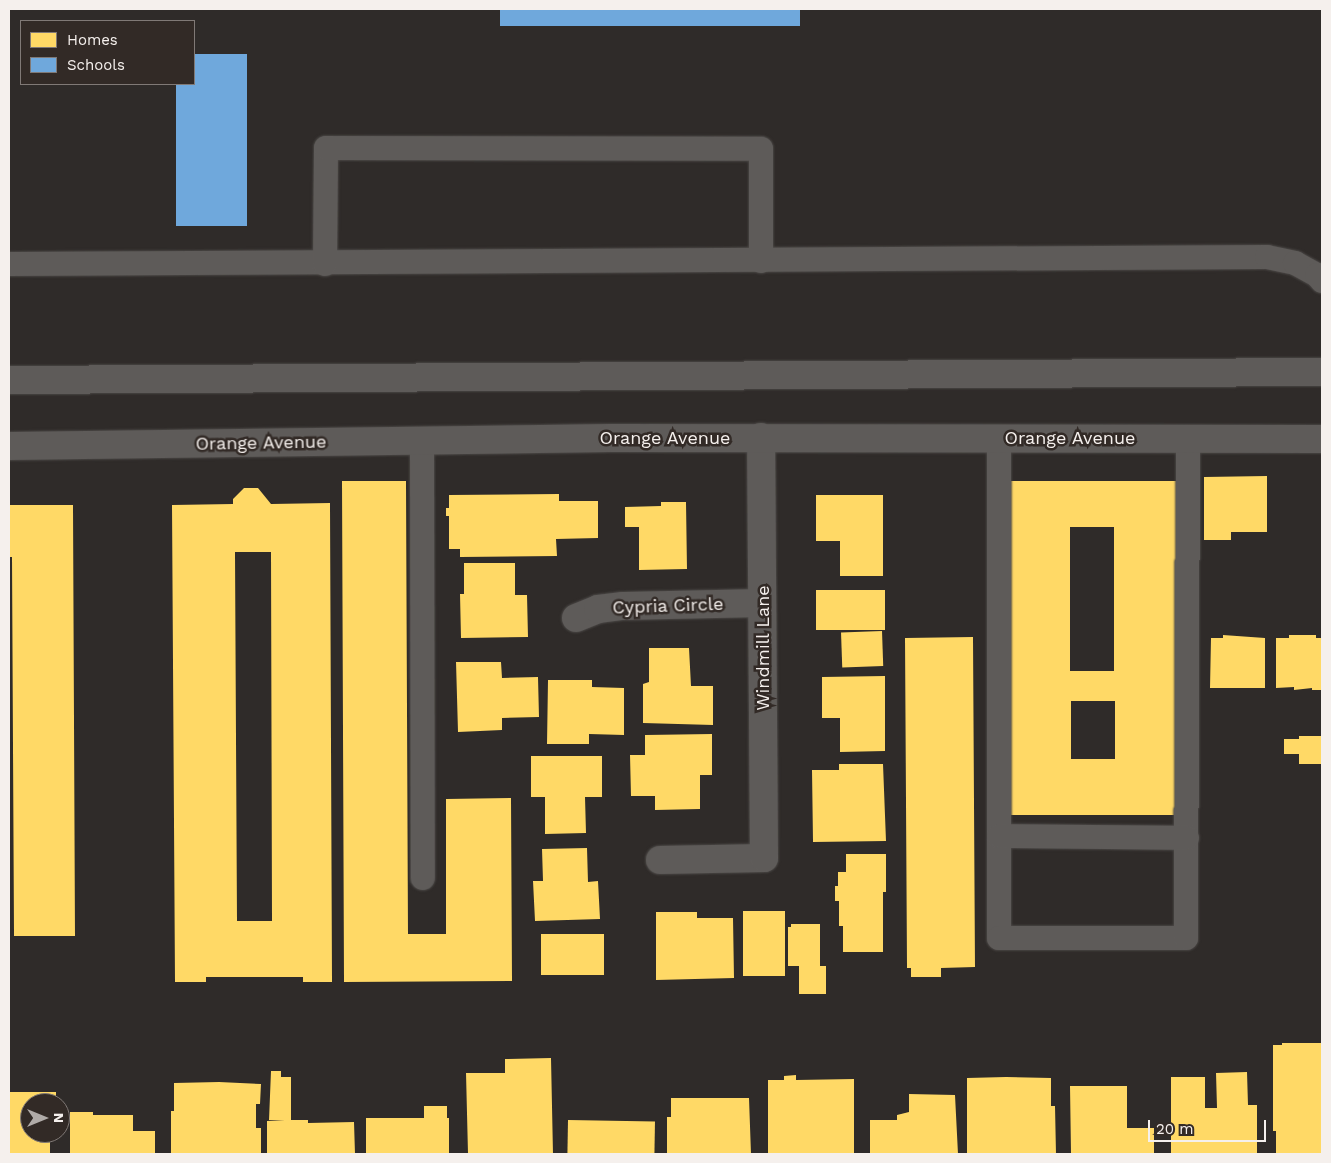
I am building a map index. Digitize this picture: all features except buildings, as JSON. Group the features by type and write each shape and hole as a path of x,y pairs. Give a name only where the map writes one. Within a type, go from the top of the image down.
{"street":[{"path":"9,380 1322,372"},
{"name":"Orange Avenue","path":"9,446 761,437 1322,439"},
{"name":"Windmill Lane","path":"660,860 764,858 761,437"},
{"name":"Cypria Circle","path":"576,618 598,609 623,606 762,604"}],"lane":[{"path":"325,264 326,148 761,149 761,260"},
{"path":"9,264 325,264 1267,257 1295,263 1318,275 1322,281"},
{"path":"999,437 999,938 1186,938 1188,438"},
{"path":"422,441 423,878"},
{"path":"999,836 1187,838"}]}
